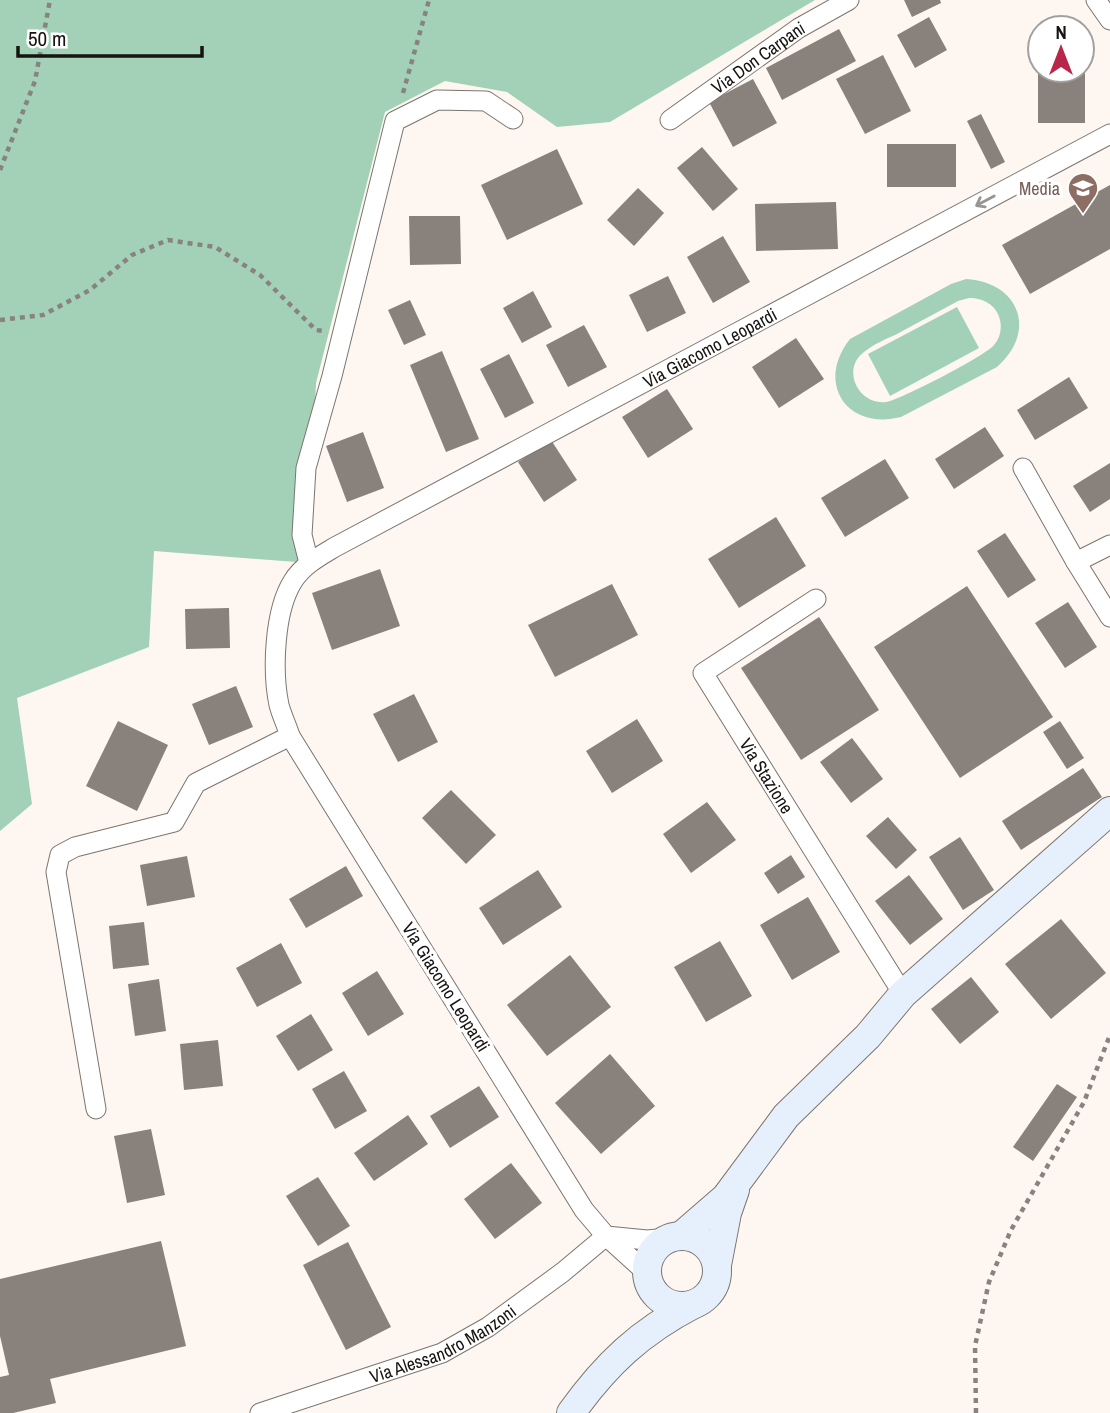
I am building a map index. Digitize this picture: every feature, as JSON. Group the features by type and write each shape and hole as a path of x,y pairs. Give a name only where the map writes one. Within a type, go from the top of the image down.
{"main road":[{"path":"624,1349 645,1311 650,1296 648,1278 652,1252 726,1197 786,1116 868,1036 903,993 1110,811"},
{"path":"571,1413 624,1349 672,1315 700,1301 712,1289 717,1276 727,1213 737,1184"},
{"path":"675,1237 699,1240 711,1251 717,1265"},
{"path":"648,1278 656,1294 667,1303 680,1305 700,1301"}],"street":[{"name":"Via Don Carpani","path":"670,120 799,28 849,0"},
{"path":"1096,0 1110,20"},
{"path":"309,563 302,535 306,468 346,321 395,121 437,100 486,100 513,119"},
{"name":"Via Giacomo Leopardi","path":"648,1278 584,1210 290,736 279,705 276,640 281,612 292,582 309,563 335,547 1110,134"},
{"path":"1023,468 1110,617"},
{"path":"1076,562 1110,545"},
{"name":"Via Stazione","path":"816,599 703,673 903,993"},
{"path":"96,1109 57,872 60,855 75,847 174,822 196,783 290,736"},
{"path":"606,1236 647,1240 675,1237"},
{"name":"Via Alessandro Manzoni","path":"260,1413 442,1353 488,1327 563,1272 606,1236"}],"path":[{"path":"0,170 35,81 50,0"},
{"path":"395,121 429,0"},
{"path":"0,320 43,315 90,290 132,256 168,240 215,247 260,275 316,330 336,333 346,321"},
{"path":"975,1413 975,1346 989,1282 1010,1230 1084,1102 1110,1035"}],"green space":[{"path":"0,0 815,0 610,122 557,127 507,92 445,81 385,112 316,383 309,563 154,551 149,647 17,698 32,804 0,831"},
{"path":"966,279 984,282 999,289 1010,299 1017,311 1019,324 1017,338 1010,353 997,367 901,417 865,417 852,410 842,400 837,387 836,372 840,356 850,339 951,284","holes":["974,298 993,306 1000,320 999,336 987,351 942,377 886,402 868,398 861,392 853,376 857,359 864,352 958,301"]},
{"path":"957,307 979,348 890,396 868,354"}],"building":[{"path":"904,0 940,0 941,3 912,17"},
{"path":"929,17 947,50 915,68 897,35"},
{"path":"839,29 856,61 782,100 766,68"},
{"path":"883,55 911,111 865,134 836,79"},
{"path":"753,79 777,123 733,147 709,102"},
{"path":"1038,84 1085,84 1085,123 1038,123"},
{"path":"981,114 1005,162 991,169 967,121"},
{"path":"887,144 956,144 956,187 887,187"},
{"path":"702,147 738,189 713,211 677,168"},
{"path":"557,149 583,204 507,240 481,185"},
{"name":"Media","path":"1110,185 1110,249 1030,294 1002,245"},
{"path":"638,188 664,213 634,246 607,220"},
{"path":"836,202 838,249 756,251 755,204"},
{"path":"409,216 460,216 461,264 410,265"},
{"path":"723,236 750,282 713,303 687,257"},
{"path":"668,276 686,313 647,332 629,295"},
{"path":"533,291 552,327 522,343 503,308"},
{"path":"410,300 426,335 404,345 388,310"},
{"path":"584,325 607,367 568,387 546,345"},
{"path":"796,338 824,379 779,408 752,367"},
{"path":"442,351 479,439 446,452 410,365"},
{"path":"509,354 534,403 505,418 480,369"},
{"path":"1069,377 1088,408 1035,440 1017,410"},
{"path":"667,389 693,429 648,458 622,417"},
{"path":"985,427 1004,456 954,489 935,459"},
{"path":"363,432 384,488 347,502 326,446"},
{"path":"551,440 577,480 544,502 518,462"},
{"path":"885,459 909,498 845,537 821,498"},
{"path":"1110,463 1110,499 1090,512 1073,486"},
{"path":"776,517 806,566 739,608 708,559"},
{"path":"1005,533 1036,580 1008,598 977,551"},
{"path":"380,569 400,626 332,650 312,593"},
{"path":"612,584 638,635 555,677 528,625"},
{"path":"967,586 1053,717 960,778 874,647"},
{"path":"1068,602 1097,647 1065,668 1035,623"},
{"path":"229,608 230,648 186,649 185,609"},
{"path":"819,617 879,710 801,760 741,668"},
{"path":"236,686 253,727 209,745 192,704"},
{"path":"414,694 438,742 398,762 373,714"},
{"path":"637,719 663,761 612,793 586,751"},
{"path":"118,721 168,745 137,811 86,786"},
{"path":"1060,721 1084,758 1067,769 1043,732"},
{"path":"852,738 883,779 851,803 820,762"},
{"path":"1083,768 1102,797 1021,850 1002,821"},
{"path":"451,790 496,835 466,864 422,818"},
{"path":"707,802 736,840 691,873 663,834"},
{"path":"888,817 917,850 896,869 866,836"},
{"path":"960,837 994,890 963,910 929,857"},
{"path":"791,855 805,877 778,894 764,873"},
{"path":"187,856 195,897 147,906 140,865"},
{"path":"346,866 363,896 306,928 289,899"},
{"path":"538,870 562,907 503,945 479,908"},
{"path":"909,875 943,919 910,945 875,901"},
{"path":"808,897 840,952 792,980 760,925"},
{"path":"1061,919 1106,973 1051,1019 1005,964"},
{"path":"144,922 149,965 113,969 109,926"},
{"path":"720,941 752,996 706,1022 674,967"},
{"path":"281,943 302,983 257,1007 236,968"},
{"path":"570,955 611,1007 547,1056 507,1005"},
{"path":"377,971 404,1014 368,1036 342,993"},
{"path":"971,977 999,1012 960,1044 931,1009"},
{"path":"159,979 166,1031 135,1036 128,984"},
{"path":"311,1014 333,1050 298,1071 276,1036"},
{"path":"218,1040 223,1086 184,1090 180,1044"},
{"path":"610,1054 655,1106 601,1154 555,1103"},
{"path":"344,1071 367,1111 335,1129 312,1089"},
{"path":"1057,1084 1077,1097 1033,1161 1013,1147"},
{"path":"479,1086 499,1117 450,1148 430,1116"},
{"path":"408,1115 428,1144 374,1181 354,1153"},
{"path":"151,1129 165,1195 127,1203 114,1136"},
{"path":"511,1163 542,1203 495,1239 464,1199"},
{"path":"318,1177 350,1226 318,1246 286,1196"},
{"path":"161,1241 186,1346 50,1379 56,1403 13,1413 0,1413 0,1377 9,1375 0,1336 0,1279"},
{"path":"348,1242 391,1327 346,1350 303,1265"}],"place":[{"name":"Media","path":"1083,215"}]}
